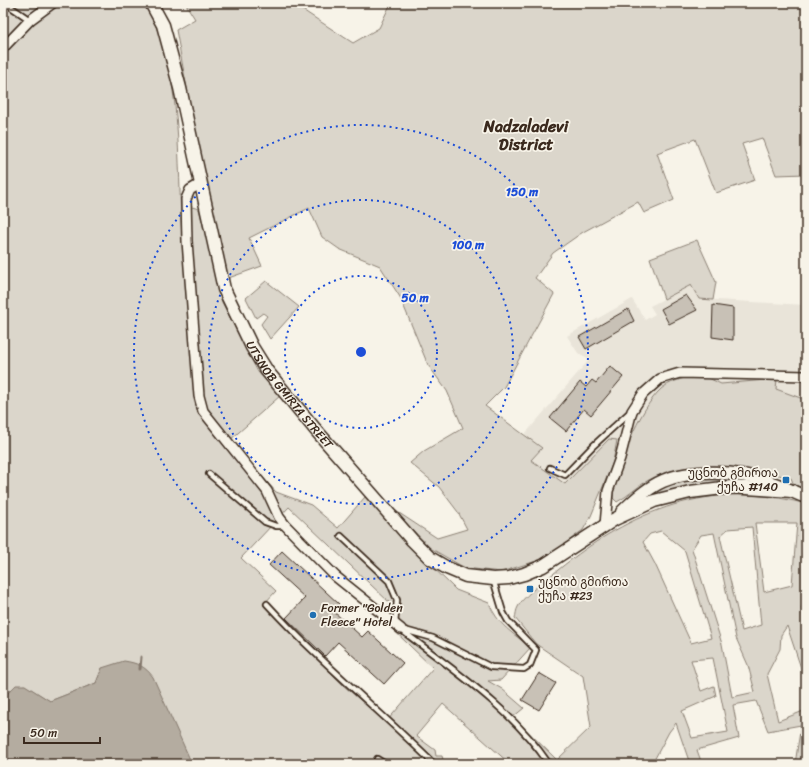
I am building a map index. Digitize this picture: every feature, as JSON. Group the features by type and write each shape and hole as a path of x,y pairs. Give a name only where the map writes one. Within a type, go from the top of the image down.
{"main road":[{"name":"UTSNOB GMIRTA STREET","path":"151,3 163,25 180,88 224,289 252,347 267,371 412,540 430,558 447,568 466,576 493,579 524,574 543,566 610,522 654,501 697,491 731,487 792,491"},
{"name":"UTSNOB GMIRTA STREET","path":"610,522 645,491 664,481 682,476 725,473 747,476 765,480 806,497"}],"street":[{"path":"3,48 30,20 53,3"},
{"path":"200,184 190,190 186,199 186,241 199,396 203,412 267,491 279,517 286,526 335,576 398,627"},
{"path":"610,522 608,491 620,458 632,411 643,394 660,379 680,373 806,376"}],"lane":[{"path":"5,3 30,20"},
{"path":"550,468 565,475 632,411"},
{"path":"209,474 265,522 276,526 286,526"},
{"path":"341,536 389,581 397,600 398,627"},
{"path":"398,627 433,638 491,667 524,669 530,665 536,650 508,621 503,612 493,579"},
{"path":"267,604 330,668 374,706 434,764"},
{"path":"398,627 479,689 519,726 549,764"},
{"path":"377,759 385,764"}],"shaded area":[{"path":"3,3 145,3 158,30 167,59 173,88 178,148 182,238 195,387 188,212 192,207 199,209 222,302 258,372 280,396 230,440 276,492 311,505 338,528 365,497 403,538 456,590 489,603 496,617 501,623 531,647 501,680 488,681 502,689 524,708 513,717 557,760 591,727 583,676 536,644 515,618 517,608 520,603 542,582 586,549 614,531 644,516 674,505 705,498 738,495 771,497 806,504 806,605 801,607 806,628 806,683 787,626 781,635 780,649 767,674 778,721 806,710 806,764 795,764 801,725 768,731 756,701 733,705 739,738 697,750 702,764 690,764 676,723 669,732 652,764 510,764 443,704 416,736 435,750 436,756 442,756 444,763 450,762 450,764 175,764 102,668 96,683 50,701 24,685 3,698","holes":["289,507 390,603 383,620 433,668 386,722 344,686 263,605 276,591 241,558","755,523 797,523 792,585 764,592","752,527 761,625 742,631 720,536 728,529","661,531 685,551 711,638 691,643 655,564 643,542 650,534","714,533 736,638 748,665 755,692 732,697 722,644 692,549 701,535","713,658 728,732 692,738 682,711 716,696 714,686 701,691 691,660"]},
{"path":"185,3 292,3 353,43 379,28 391,3 806,3 806,174 776,175 762,138 742,144 755,180 716,193 695,139 657,153 674,200 644,213 638,202 583,232 553,253 535,278 554,294 504,387 485,406 542,448 531,460 565,484 609,439 617,440 613,462 591,516 583,530 546,558 501,572 465,568 430,548 393,509 437,538 467,529 458,512 439,487 410,463 424,451 463,428 447,391 428,365 400,297 380,266 339,249 322,237 309,208 249,238 262,266 223,280 176,30 195,19"},
{"path":"697,240 716,282 713,300 699,299 691,285 664,299 650,258"},
{"path":"266,281 299,307 270,339 261,324 267,316 263,313 256,318 246,298"},
{"path":"691,285 700,299 806,305 806,400 776,389 777,379 721,384 704,376 647,405 629,441 609,439 566,484 531,460 525,434 589,360 578,353 567,336 632,299 645,320 655,314 650,306"},
{"path":"692,376 704,376 721,384 777,379 776,389 806,400 806,490 794,485 791,478 756,470 718,466 681,469 663,474 647,481 617,502 613,498 614,486 623,456 645,410 661,389 675,381"},
{"path":"725,478 737,480 686,489 636,503 663,485 677,481"},
{"path":"124,661 140,666 147,670 153,677 192,764 3,764 3,698 16,685 25,685 50,701 96,683 102,668"}],"building":[{"path":"686,295 697,310 669,324 661,309"},
{"path":"713,305 733,308 733,340 712,337"},
{"path":"628,309 634,321 586,349 579,337"},
{"path":"610,366 623,377 591,415 584,409 566,431 550,418 580,382 586,387 592,380 596,383"},
{"name":"Former \"Golden Fleece\" Hotel","path":"282,551 339,604 333,611 362,637 368,631 403,663 384,684 338,642 325,656 286,618 305,598 269,565"},
{"path":"539,673 556,683 539,710 522,700"}],"waterway":[{"path":"140,669 141,657"}],"place":[{"name":"უცნობ გმირთა ქუჩა #140","path":"786,480"},
{"name":"უცნობ გმირთა ქუჩა #23","path":"530,589"},
{"name":"Former \"Golden Fleece\" Hotel","path":"313,615"}],"district":[{"name":"Nadzaladevi District","path":"526,135"}]}
